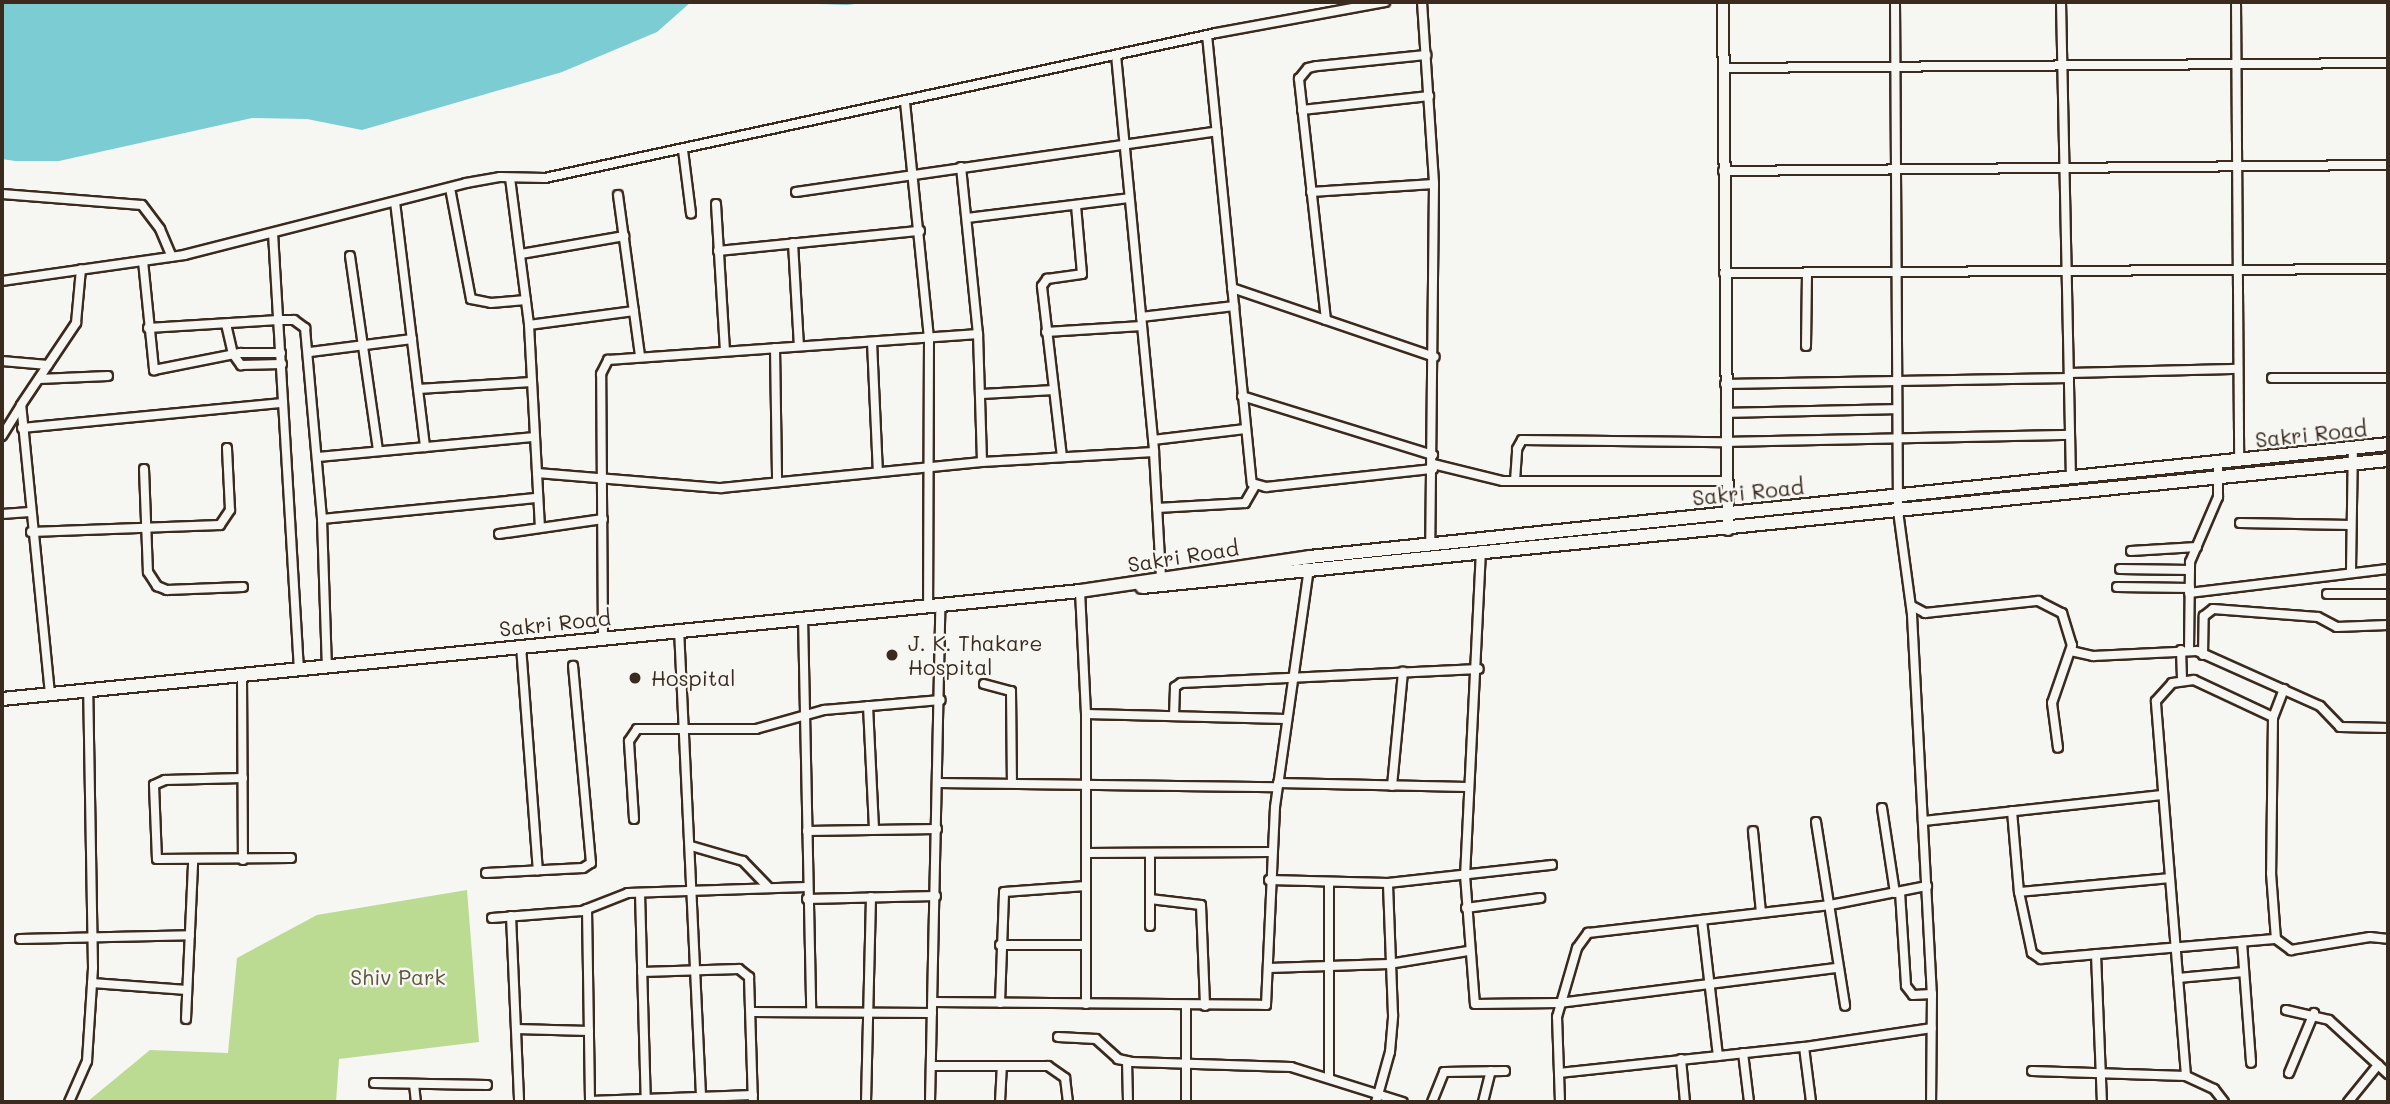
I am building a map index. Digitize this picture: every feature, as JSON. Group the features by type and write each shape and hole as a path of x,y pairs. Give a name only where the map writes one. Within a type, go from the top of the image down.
{"main road":[{"name":"Sakri Road","path":"1112,587 1180,586 1898,511 2218,469 2239,461 2388,444"},
{"name":"Sakri Road","path":"2,699 327,668 679,629 1080,591 1310,557 2071,477 2388,460"}],"street":[{"path":"2,281 172,257 450,188 510,178 545,178 1207,35 1385,2"},
{"path":"1422,2 1434,184 1435,357 1428,559"},
{"path":"1723,2 1728,530"},
{"path":"1895,2 1893,169 1898,511 1911,611 1927,886 1932,994 1931,1102"},
{"path":"2061,2 2071,477"},
{"path":"2236,2 2239,461"},
{"path":"1207,35 1250,478 1255,486"},
{"path":"1116,55 1153,440 1161,577"},
{"path":"1326,320 1299,79 1308,68 1426,55"},
{"path":"1723,68 2388,63"},
{"path":"1302,110 1429,96"},
{"path":"905,102 929,339 934,604 941,700 930,1102"},
{"path":"796,192 1217,131"},
{"path":"683,150 691,213"},
{"path":"1723,171 2388,165"},
{"path":"961,167 978,334 982,394 982,463"},
{"path":"510,178 529,325 540,528"},
{"path":"1311,192 1434,184"},
{"path":"450,188 471,299 491,303 526,300"},
{"path":"2,194 142,205 160,229 172,257"},
{"path":"618,195 640,355"},
{"path":"967,218 1129,198"},
{"path":"395,202 425,447"},
{"path":"716,204 725,351"},
{"path":"1062,457 1046,332 1044,281 1079,275 1083,269 1076,206"},
{"path":"718,251 920,231"},
{"path":"273,233 299,670"},
{"path":"521,254 624,236"},
{"path":"793,243 799,346"},
{"path":"350,256 378,452"},
{"path":"143,261 151,366 157,372 233,355 281,353"},
{"path":"2,436 79,317 81,269"},
{"path":"1724,273 2238,274 2388,270"},
{"path":"1806,346 1807,273"},
{"path":"1232,288 1435,357"},
{"path":"1046,332 1141,321 1234,306"},
{"path":"529,325 634,311"},
{"path":"148,328 279,320 294,320 305,328 310,352 318,457 327,668"},
{"path":"226,324 233,355 249,368 282,364"},
{"path":"603,637 603,365 618,357 640,355 978,334"},
{"path":"310,352 412,339"},
{"path":"872,342 878,472"},
{"path":"775,348 777,482"},
{"path":"2,361 48,365"},
{"path":"1726,384 2238,369"},
{"path":"39,379 108,376"},
{"path":"2272,378 2388,378"},
{"path":"418,389 532,382"},
{"path":"982,394 1054,390"},
{"path":"1242,396 1478,477 1515,481 1726,481"},
{"path":"22,428 283,403"},
{"path":"21,405 50,694"},
{"path":"1726,413 1897,409"},
{"path":"1153,440 1245,429"},
{"path":"1515,481 1517,449 1522,440 1726,442 2070,435"},
{"path":"318,457 535,437"},
{"path":"32,532 211,528 226,519 230,510 227,448"},
{"path":"2351,570 2353,448"},
{"path":"537,472 708,489 930,467 1154,452"},
{"path":"1255,486 1433,463"},
{"path":"144,469 148,572 157,586 167,590 243,587"},
{"path":"2182,679 2190,569 2218,497 2218,469"},
{"path":"1157,508 1245,503 1255,486"},
{"path":"322,519 538,498"},
{"path":"2,514 30,512"},
{"path":"499,534 603,519"},
{"path":"2240,523 2351,525"},
{"path":"1482,540 1479,669 1467,786 1465,875 1471,995 1475,1004 1487,1007 1559,1003 1838,968"},
{"path":"2131,551 2197,547"},
{"path":"933,1002 1266,1005 1271,852 1286,719 1310,557"},
{"path":"2120,569 2190,569"},
{"path":"2117,587 2190,590 2351,570 2388,569"},
{"path":"1080,591 1086,714 1086,1004"},
{"path":"2327,594 2388,594"},
{"path":"1911,611 1925,613 2045,601 2066,619 2072,637 2070,654 2052,703 2058,748"},
{"path":"2203,655 2204,616 2213,609 2318,617 2337,627 2388,625"},
{"path":"803,617 811,1012"},
{"path":"679,629 694,890 700,1100"},
{"path":"520,646 538,870"},
{"path":"2070,654 2093,656 2184,651 2203,655 2320,706 2340,727 2388,729"},
{"path":"486,873 583,867 591,863 593,853 573,666"},
{"path":"1174,716 1175,687 1181,683 1479,669"},
{"path":"1392,786 1403,672"},
{"path":"242,676 243,860"},
{"path":"2186,1076 2156,701 2164,688 2182,679 2205,683 2273,713"},
{"path":"984,684 1000,685 1012,691 1012,783"},
{"path":"69,1102 87,1061 92,983 88,690"},
{"path":"2276,939 2271,873 2273,713 2283,691"},
{"path":"634,819 630,736 643,728 769,728 807,714 941,700"},
{"path":"868,706 874,830"},
{"path":"1086,714 1286,719"},
{"path":"243,778 165,780 155,785 158,859 193,862 291,858"},
{"path":"939,783 1467,786"},
{"path":"1923,821 2163,795"},
{"path":"1882,808 1897,893 1906,986 1913,995 1932,994"},
{"path":"2012,811 2019,892 2036,957 2276,939 2291,950 2370,937 2388,939"},
{"path":"1816,822 1845,1006"},
{"path":"807,831 937,829"},
{"path":"1753,831 1761,913"},
{"path":"691,846 743,861 769,888"},
{"path":"1086,853 1271,852"},
{"path":"1150,853 1150,926"},
{"path":"186,1019 193,862"},
{"path":"1269,880 1388,883 1552,864"},
{"path":"2019,892 2169,878"},
{"path":"1329,882 1329,1077"},
{"path":"1377,1099 1390,1052 1388,883"},
{"path":"1000,1003 1004,892 1086,886"},
{"path":"1560,1102 1559,1003 1577,948 1588,933 1830,905 1927,886"},
{"path":"492,918 587,909 614,896 640,893 807,887"},
{"path":"640,893 646,1101"},
{"path":"866,1102 871,897"},
{"path":"807,900 936,897"},
{"path":"1466,908 1540,898"},
{"path":"1150,899 1201,905 1205,1006"},
{"path":"587,909 590,1102 753,1099 751,982 744,971 642,972"},
{"path":"511,916 519,1102"},
{"path":"1702,920 1718,1056"},
{"path":"20,939 190,934"},
{"path":"2242,942 2251,1063"},
{"path":"1000,945 1086,945"},
{"path":"1269,968 1389,964 1468,951"},
{"path":"2096,954 2102,1102"},
{"path":"2178,978 2244,972"},
{"path":"92,983 187,990"},
{"path":"1186,1006 1186,1102"},
{"path":"2286,1010 2314,1013 2329,1020 2388,1074"},
{"path":"752,1012 932,1013"},
{"path":"2289,1073 2314,1013"},
{"path":"1559,1073 1804,1047 1932,1028"},
{"path":"516,1029 589,1031"},
{"path":"1058,1037 1096,1039 1127,1061 1291,1067 1329,1077 1377,1099 1403,1102"},
{"path":"1804,1047 1811,1102"},
{"path":"1743,1053 1749,1102"},
{"path":"1681,1059 1685,1102"},
{"path":"1127,1061 1128,1102"},
{"path":"2348,1102 2378,1065"},
{"path":"931,1066 1002,1066 1059,1070 1065,1078 1068,1102"},
{"path":"1000,1102 1002,1066"},
{"path":"1483,1102 1491,1071"},
{"path":"1432,1102 1444,1072 1505,1071"},
{"path":"2032,1071 2101,1071 2186,1076 2214,1089 2224,1102"},
{"path":"374,1083 486,1084"},
{"path":"414,1084 416,1102"}],"green space":[{"name":"Shiv Park","path":"467,890 479,1042 339,1059 336,1102 87,1102 150,1050 228,1053 237,958 317,915"}],"water":[{"path":"2,2 691,2 657,32 562,72 362,130 307,119 252,118 59,161 15,161 2,159"},
{"path":"763,2 870,2 847,5"}],"place":[{"name":"J. K. Thakare Hospital","path":"892,655"},
{"name":"Hospital","path":"635,678"}]}
